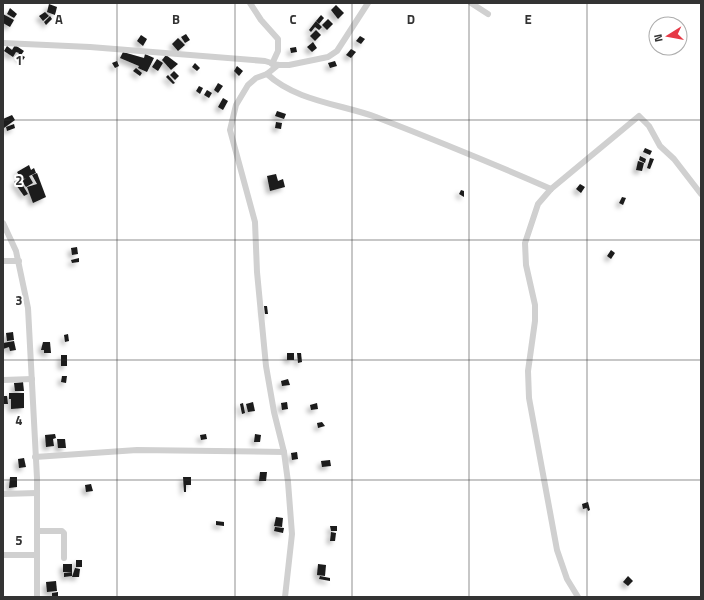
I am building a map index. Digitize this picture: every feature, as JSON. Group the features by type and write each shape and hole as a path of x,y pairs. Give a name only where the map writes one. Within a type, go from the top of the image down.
{"street":[{"path":"250,3 261,20 278,39 278,50 275,65 267,74 256,78 248,86 236,105 230,130 255,222 257,272 266,366 274,412 284,452 292,534 285,597"},
{"path":"3,43 90,47 265,61 275,65 289,66 328,57 337,51 368,3"},
{"path":"471,3 488,14"},
{"path":"267,74 283,86 311,98 376,117 551,189"},
{"path":"578,597 568,578 557,550 529,398 528,371 535,321 535,304 526,265 524,243 538,204 551,189 639,116 649,126 660,146 674,159 701,194"},
{"path":"3,223 10,235 19,261 28,308 36,457 37,597"},
{"path":"3,261 19,261"},
{"path":"3,380 32,379"},
{"path":"36,457 137,450 284,452"},
{"path":"3,494 37,494"},
{"path":"37,531 62,531 64,533 64,558"},
{"path":"3,555 37,555"}],"building":[{"path":"49,4 57,7 55,15 47,12"},
{"path":"336,5 344,13 338,19 331,10"},
{"path":"10,8 17,14 14,18 7,14"},
{"path":"45,12 49,16 43,21 39,16"},
{"path":"3,14 14,20 10,27 3,23"},
{"path":"321,15 324,18 319,24 316,21"},
{"path":"50,16 52,19 46,25 44,22"},
{"path":"328,19 333,24 327,30 322,25"},
{"path":"316,21 322,27 319,30 315,27 311,32 309,30"},
{"path":"316,30 321,35 315,41 310,36"},
{"path":"186,34 190,40 185,43 181,37"},
{"path":"141,35 147,39 143,46 137,41"},
{"path":"360,36 365,39 361,44 356,41"},
{"path":"178,38 185,45 178,51 172,44"},
{"path":"313,42 317,48 312,52 307,47"},
{"path":"15,45 24,51 21,55 25,57 23,60 17,56 19,53 16,52 13,57 4,51 7,46 12,50"},
{"path":"296,47 297,52 291,53 290,48"},
{"path":"351,49 356,52 351,58 346,55"},
{"path":"123,52 144,58 145,54 154,58 147,72 138,68 139,66 120,58"},
{"path":"166,55 178,64 171,70 162,60"},
{"path":"157,59 163,63 158,71 152,67"},
{"path":"117,61 119,66 115,68 112,63"},
{"path":"335,61 337,66 330,68 328,63"},
{"path":"195,63 200,68 197,71 192,67"},
{"path":"237,66 243,71 239,76 234,71"},
{"path":"136,68 142,73 140,76 133,71"},
{"path":"174,71 179,76 175,80 170,75"},
{"path":"168,75 175,83 173,84 166,77"},
{"path":"218,83 223,86 218,93 214,90"},
{"path":"199,86 203,88 200,94 196,91"},
{"path":"207,90 212,93 209,98 204,95"},
{"path":"223,98 228,101 223,110 218,107"},
{"path":"277,111 286,114 284,119 275,116"},
{"path":"12,115 15,120 4,128 3,119"},
{"path":"276,122 282,123 281,129 275,128"},
{"path":"14,124 15,128 7,131 6,127"},
{"path":"645,148 652,151 650,155 643,152"},
{"path":"640,156 646,159 645,163 639,160"},
{"path":"650,158 654,159 650,169 647,168"},
{"path":"638,161 644,163 642,171 636,170"},
{"path":"29,165 31,170 34,168 36,173 29,176 33,183 26,187 22,181 26,178 22,180 17,172"},
{"path":"37,173 46,197 33,203 27,187 37,184 32,175"},
{"path":"276,174 278,181 283,179 285,187 270,191 267,176"},
{"path":"19,179 28,194 24,196 14,182"},
{"path":"580,184 585,187 581,193 576,189"},
{"path":"461,190 464,191 464,197 459,194"},
{"path":"622,197 626,198 623,205 619,203"},
{"path":"77,247 78,254 72,255 71,248"},
{"path":"611,250 615,253 611,259 607,256"},
{"path":"79,258 79,262 72,263 71,260"},
{"path":"264,306 267,306 268,314 265,314"},
{"path":"13,332 14,340 7,341 6,333"},
{"path":"68,334 69,341 65,342 64,335"},
{"path":"14,341 16,350 10,351 9,347 3,349 3,343"},
{"path":"43,342 50,342 51,353 44,353 44,350 41,350"},
{"path":"287,353 294,353 294,360 287,360"},
{"path":"297,353 301,353 302,362 298,363"},
{"path":"61,355 67,355 67,366 61,366"},
{"path":"62,376 67,376 66,383 61,382"},
{"path":"288,379 290,385 282,386 281,381"},
{"path":"23,382 24,391 15,391 14,383"},
{"path":"9,393 24,393 24,408 11,409 11,399 9,399"},
{"path":"3,396 7,396 8,404 3,404"},
{"path":"253,402 255,411 248,412 246,404"},
{"path":"287,402 288,409 282,410 281,403"},
{"path":"243,403 245,413 242,414 240,404"},
{"path":"317,403 318,409 311,410 310,405"},
{"path":"322,422 325,426 318,428 317,423"},
{"path":"55,434 56,438 53,439 54,446 46,447 45,435"},
{"path":"206,434 207,439 201,440 200,435"},
{"path":"255,434 261,435 260,442 254,442"},
{"path":"57,439 65,439 66,448 58,448"},
{"path":"297,452 298,459 292,460 291,453"},
{"path":"24,458 26,467 19,468 18,459"},
{"path":"330,460 331,466 322,467 321,461"},
{"path":"260,472 267,472 266,481 259,481"},
{"path":"10,477 17,477 17,487 9,488"},
{"path":"183,477 191,477 191,485 186,485 186,492 184,492"},
{"path":"91,484 93,491 86,492 85,485"},
{"path":"588,502 590,510 588,511 587,508 583,509 582,504"},
{"path":"276,517 283,518 282,527 274,526"},
{"path":"216,521 224,522 224,526 216,525"},
{"path":"330,526 337,526 337,531 331,531"},
{"path":"275,527 284,528 283,533 274,531"},
{"path":"331,532 336,533 335,541 330,541"},
{"path":"76,560 82,560 82,567 76,567"},
{"path":"63,564 72,564 72,572 63,572"},
{"path":"318,564 326,565 325,576 317,575"},
{"path":"75,568 80,569 79,577 72,577"},
{"path":"72,572 72,576 64,577 64,573"},
{"path":"320,576 330,578 330,581 319,579"},
{"path":"628,576 633,581 628,586 623,582"},
{"path":"56,581 57,591 47,592 46,582"},
{"path":"58,592 58,596 52,597 52,593"}]}
